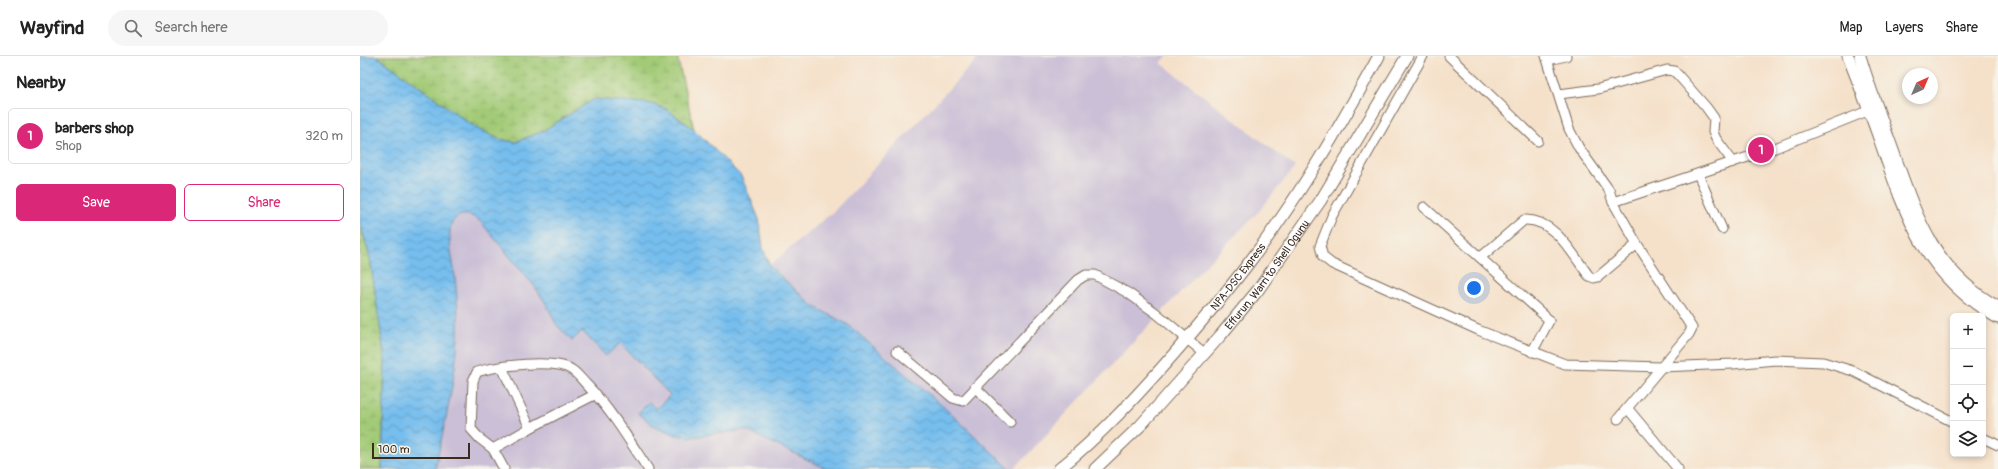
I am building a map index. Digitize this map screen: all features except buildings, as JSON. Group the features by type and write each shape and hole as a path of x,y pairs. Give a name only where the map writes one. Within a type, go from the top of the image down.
{"main road":[{"name":"NPA-DSC Express","path":"1059,469 1086,447 1116,418 1186,339 1251,259 1306,179 1379,56"},
{"name":"Effurun, Warri to Shell Ogunu","path":"1095,469 1140,426 1258,290 1291,245 1354,149 1408,56"},
{"path":"1848,56 1870,110 1901,203 1924,249 1958,288 1971,300 1998,318"},
{"path":"1860,56 1907,189 1927,238 1944,261 1965,284 1998,307"}],"street":[{"path":"1423,56 1332,216 1320,246 1323,257 1332,264 1478,330 1565,364 1661,366 1733,364 1775,360 1823,362 1853,371 1951,421"},
{"path":"1449,56 1538,141"},
{"path":"1566,56 1547,58 1569,129 1579,148 1609,190 1637,244 1692,328 1689,334 1661,366 1628,409 1618,419"},
{"path":"1559,94 1598,90 1667,70 1674,71 1697,96 1714,118 1713,132 1733,162"},
{"path":"1614,202 1775,148 1870,110"},
{"path":"1698,174 1722,228"},
{"path":"1424,207 1481,256 1549,322 1532,352"},
{"path":"1481,256 1524,220 1531,220 1548,227 1560,238 1588,276 1594,278 1598,277 1637,244"},
{"path":"897,350 957,401 963,401 1078,280 1086,275 1095,275 1128,293 1156,313 1204,353"},
{"path":"504,469 493,450 480,440 471,429 470,423 473,381 477,372 490,368 522,364 560,364 572,370 596,394 648,469"},
{"path":"502,367 530,428"},
{"path":"976,387 1010,422"},
{"path":"493,450 530,428 596,394"},
{"path":"1628,409 1678,469"},
{"path":"1986,439 1998,445"}],"shaded area":[{"path":"980,56 1167,56 1161,63 1295,167 1260,210 1203,268 1014,469 1010,469 947,410 847,324 813,306 770,265 834,211"},
{"path":"466,214 474,215 480,221 535,287 547,305 556,324 571,340 582,331 620,343 670,395 655,409 638,413 653,425 745,430 827,469 435,469 453,381 457,301 450,236 452,223 456,218"}],"green space":[{"path":"377,56 677,56 694,129 666,109 648,103 594,99 541,132 515,142 498,139 472,125"},
{"path":"360,222 370,258 385,361 382,469 360,469"}],"water":[{"path":"360,56 377,56 472,125 498,139 515,142 541,132 594,99 648,103 666,109 694,129 741,176 759,219 763,248 770,266 813,306 847,324 947,410 1010,469 827,469 745,430 691,437 676,435 653,425 638,413 649,402 656,409 670,395 620,343 606,356 582,331 572,341 556,324 547,305 535,287 480,221 469,215 461,215 455,219 450,228 450,242 457,300 457,354 452,387 435,469 382,469 385,361 370,258 360,222"}],"place":[{"name":"barbers shop","path":"1761,150"}]}
